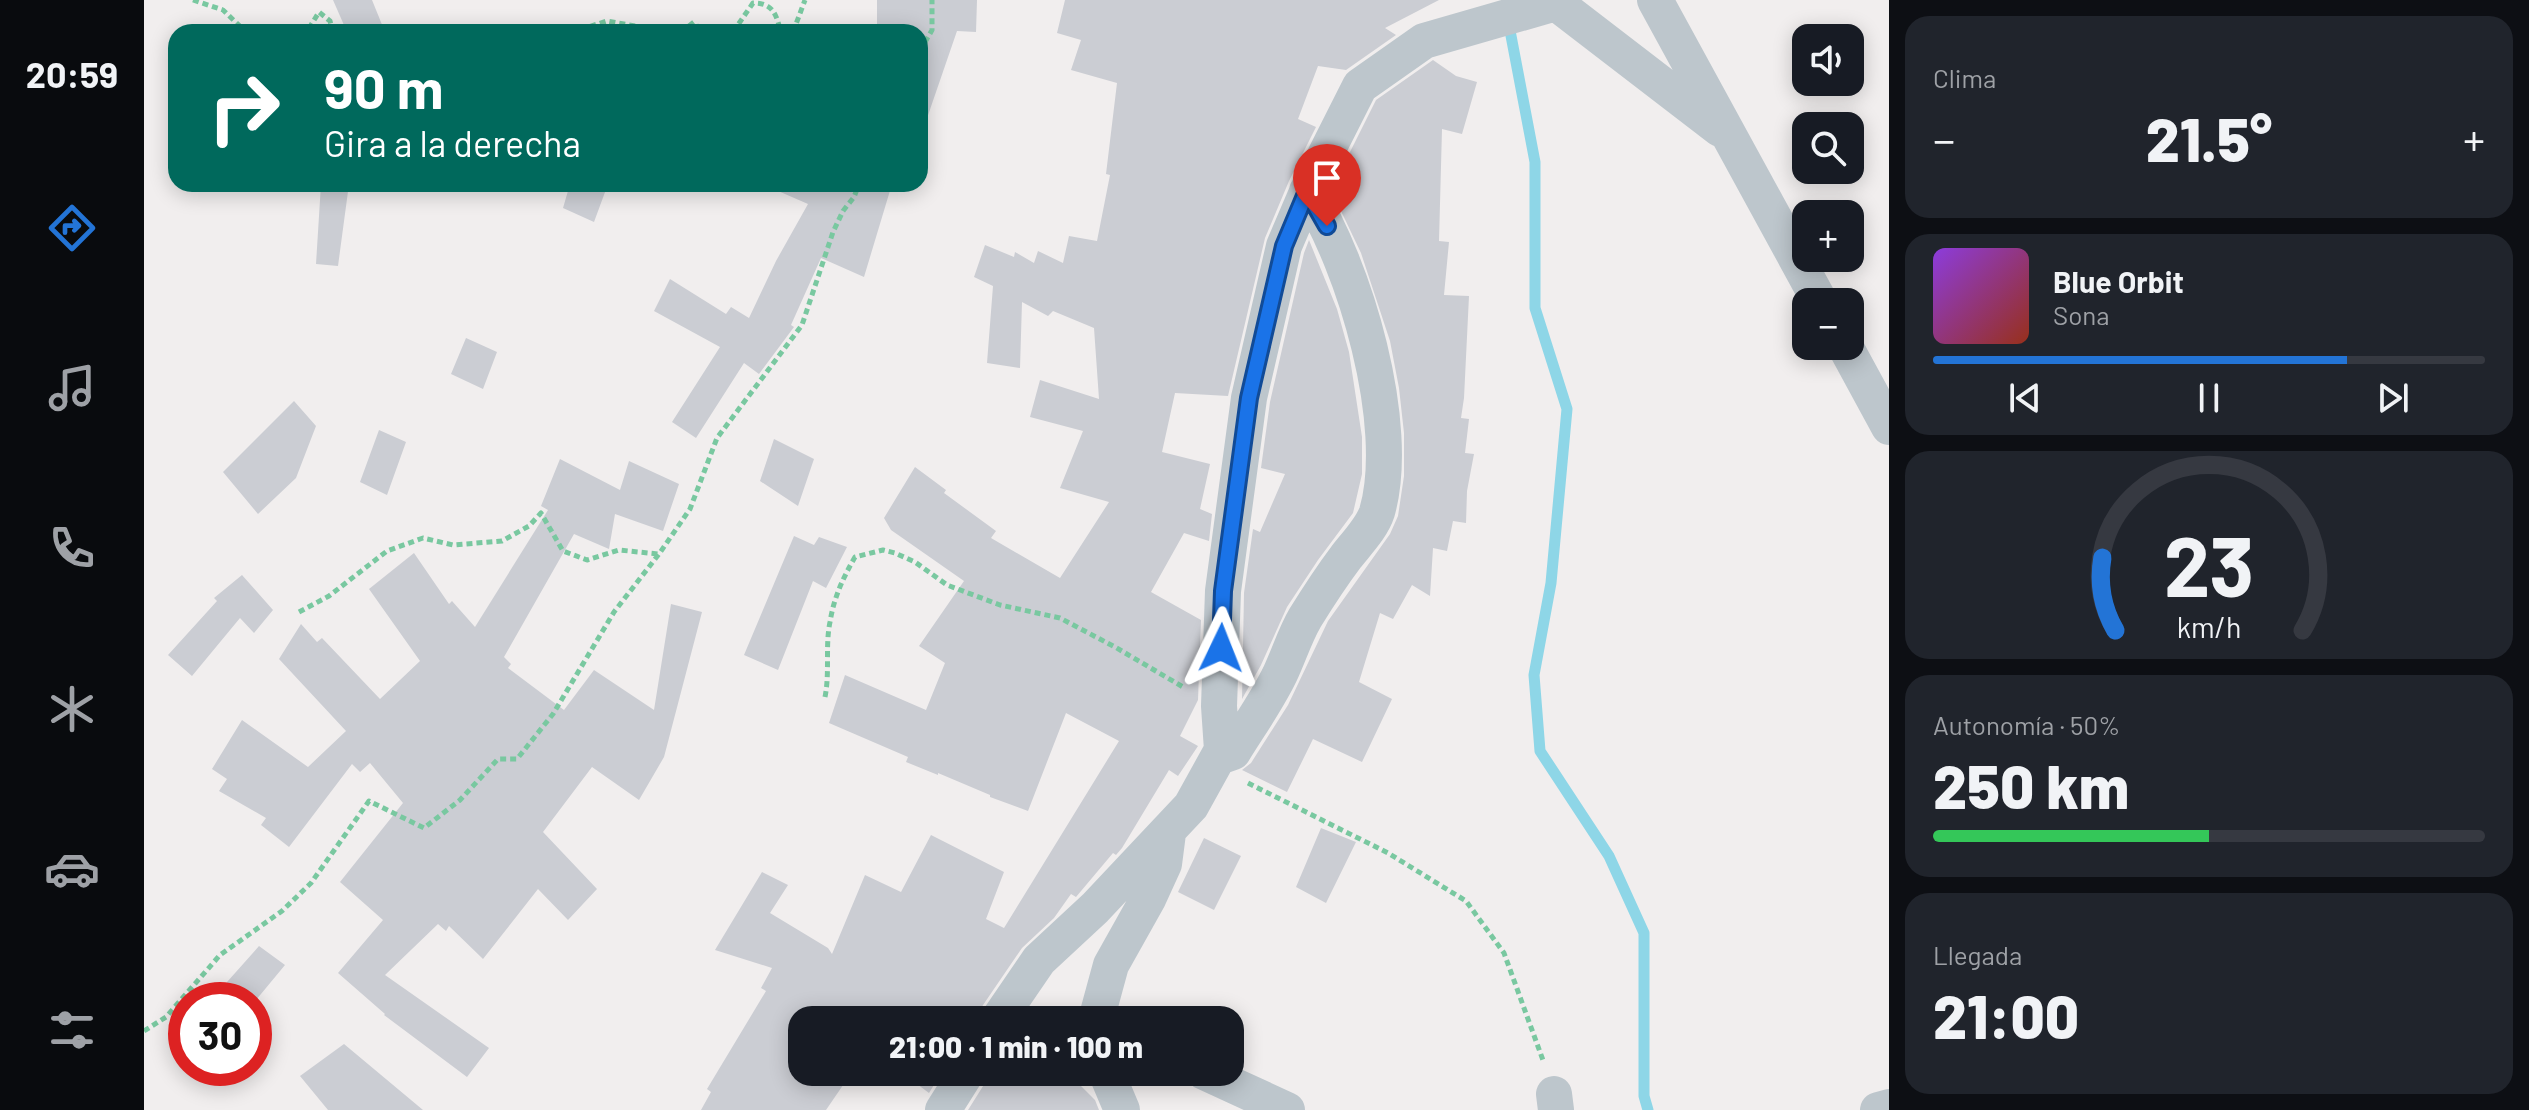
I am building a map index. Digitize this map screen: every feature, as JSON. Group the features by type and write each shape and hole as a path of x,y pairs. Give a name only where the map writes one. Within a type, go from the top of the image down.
{"street":[{"path":"1655,0 1812,288"},
{"path":"1008,1006 1039,960 1095,908 1191,806 1222,750 1219,706 1223,591 1249,398 1284,246 1307,191 1360,86 1424,41 1557,2 1730,137"},
{"path":"1216,762 1233,752 1279,676 1302,622 1376,516 1381,493 1380,399 1369,346 1336,243 1307,191"},
{"path":"1853,360 1889,427"},
{"path":"1100,1006 1111,965 1164,864 1169,831"},
{"path":"943,1110 958,1086"},
{"path":"1112,1086 1122,1110"},
{"path":"1235,1086 1287,1110"},
{"path":"1878,1110 1889,1107"}],"path":[{"path":"193,0 223,10 238,24"},
{"path":"796,24 805,0"},
{"path":"928,37 932,30 932,0"},
{"path":"739,24 753,3 764,3 775,11 779,24"},
{"path":"312,24 319,12 331,24"},
{"path":"598,24 607,21 624,24"},
{"path":"144,1031 166,1017 220,955 282,911 311,883 369,801 424,828 460,800 498,759 517,759 553,714 614,612 690,509 717,438 802,325 833,232 856,192"},
{"path":"299,612 329,596 387,551 423,538 453,545 502,541 529,526 541,513 563,551 587,560 619,550 659,554"},
{"path":"825,697 829,624 838,586 855,557 883,550 915,562 947,585 1000,605 1060,618 1219,706"},
{"path":"1216,762 1388,853 1466,901 1504,953 1529,1015 1555,1102"}],"building":[{"path":"333,0 372,0 382,24 344,24"},
{"path":"877,0 977,0 976,32 957,31 928,115 928,24 877,24"},
{"path":"1065,0 1439,0 1385,28 1396,35 1346,70 1318,66 1298,119 1316,127 1265,238 1228,396 1175,393 1162,452 1210,464 1200,509 1212,514 1209,541 1184,533 1151,592 1201,620 1198,700 1180,736 1198,746 1178,776 1169,770 1122,848 1116,855 1113,853 1076,897 1071,894 1054,918 1022,948 982,1006 788,1006 788,1086 842,1086 826,1110 701,1110 711,1092 707,1089 766,991 761,988 772,968 715,950 762,872 788,885 770,913 828,948 832,954 865,875 901,892 931,835 1004,872 986,919 1004,928 1119,741 1066,713 1028,811 906,762 908,757 829,723 845,675 926,710 945,663 919,646 964,581 891,530 884,518 915,467 946,490 944,493 996,531 991,538 1060,578 1109,502 1060,488 1083,431 1030,417 1040,380 1099,399 1094,328 1053,311 1048,316 1022,302 1020,368 987,363 993,286 974,277 985,245 1014,257 1015,252 1034,263 1038,251 1063,263 1069,236 1097,241 1110,175 1106,174 1117,83 1071,70 1081,40 1057,33"},
{"path":"1433,60 1456,76 1477,82 1462,134 1442,129 1439,241 1449,242 1444,295 1469,296 1461,418 1469,419 1465,453 1474,454 1467,491 1466,523 1453,521 1447,551 1433,548 1430,596 1412,585 1393,619 1380,613 1359,682 1392,699 1362,762 1313,739 1287,792 1242,770 1251,763 1288,705 1328,621 1390,534 1398,516 1404,476 1404,433 1390,341 1361,253 1331,190 1376,100"},
{"path":"320,192 348,192 338,266 316,264"},
{"path":"568,192 605,192 594,222 563,208"},
{"path":"780,192 890,192 864,277 821,258 791,325 794,327 759,374 744,363 696,438 672,422 720,347 654,311 670,279 726,314 731,307 749,318 808,204"},
{"path":"1309,240 1337,309 1349,352 1362,437 1362,474 1353,513 1287,607 1242,699 1244,593 1253,529 1260,532 1285,474 1261,468 1270,402"},
{"path":"466,338 497,352 483,389 451,374"},
{"path":"294,401 316,426 296,478 258,514 223,472"},
{"path":"379,430 406,442 387,495 360,482"},
{"path":"774,439 814,459 798,506 760,481"},
{"path":"560,459 620,490 629,461 679,484 663,531 615,514 609,549 574,534 504,657 511,664 508,668 564,710 594,670 654,710 671,604 702,612 664,757 639,800 592,767 543,832 597,889 568,920 538,889 483,959 449,926 446,931 438,924 385,975 489,1048 467,1077 384,1015 338,973 383,920 340,882 403,803 370,763 360,772 352,764 289,847 261,825 266,818 219,791 227,779 212,769 242,720 308,767 346,731 279,659 301,624 317,642 322,638 380,699 420,661 369,589 414,553 449,604 452,601 475,627 548,510 541,506"},
{"path":"794,536 814,545 819,537 847,547 826,588 813,581 778,670 744,655"},
{"path":"242,575 273,610 254,633 240,618 192,676 168,655 217,601 214,598"},
{"path":"1321,828 1356,842 1326,903 1296,887"},
{"path":"1204,838 1241,856 1214,910 1178,892"},
{"path":"259,946 285,965 271,982 227,982"},
{"path":"344,1044 423,1110 328,1110 300,1076"},
{"path":"920,1086 933,1086 929,1093"},
{"path":"983,1086 1081,1086 1095,1100 1099,1110 968,1110"}],"waterway":[{"path":"1508,20 1535,162 1535,308 1567,409 1551,583 1534,675 1540,751 1609,856 1644,933 1644,1096 1648,1110"}],"route":[{"path":"1221,648 1223,591 1249,398 1284,246 1307,191 1327,226"}]}
